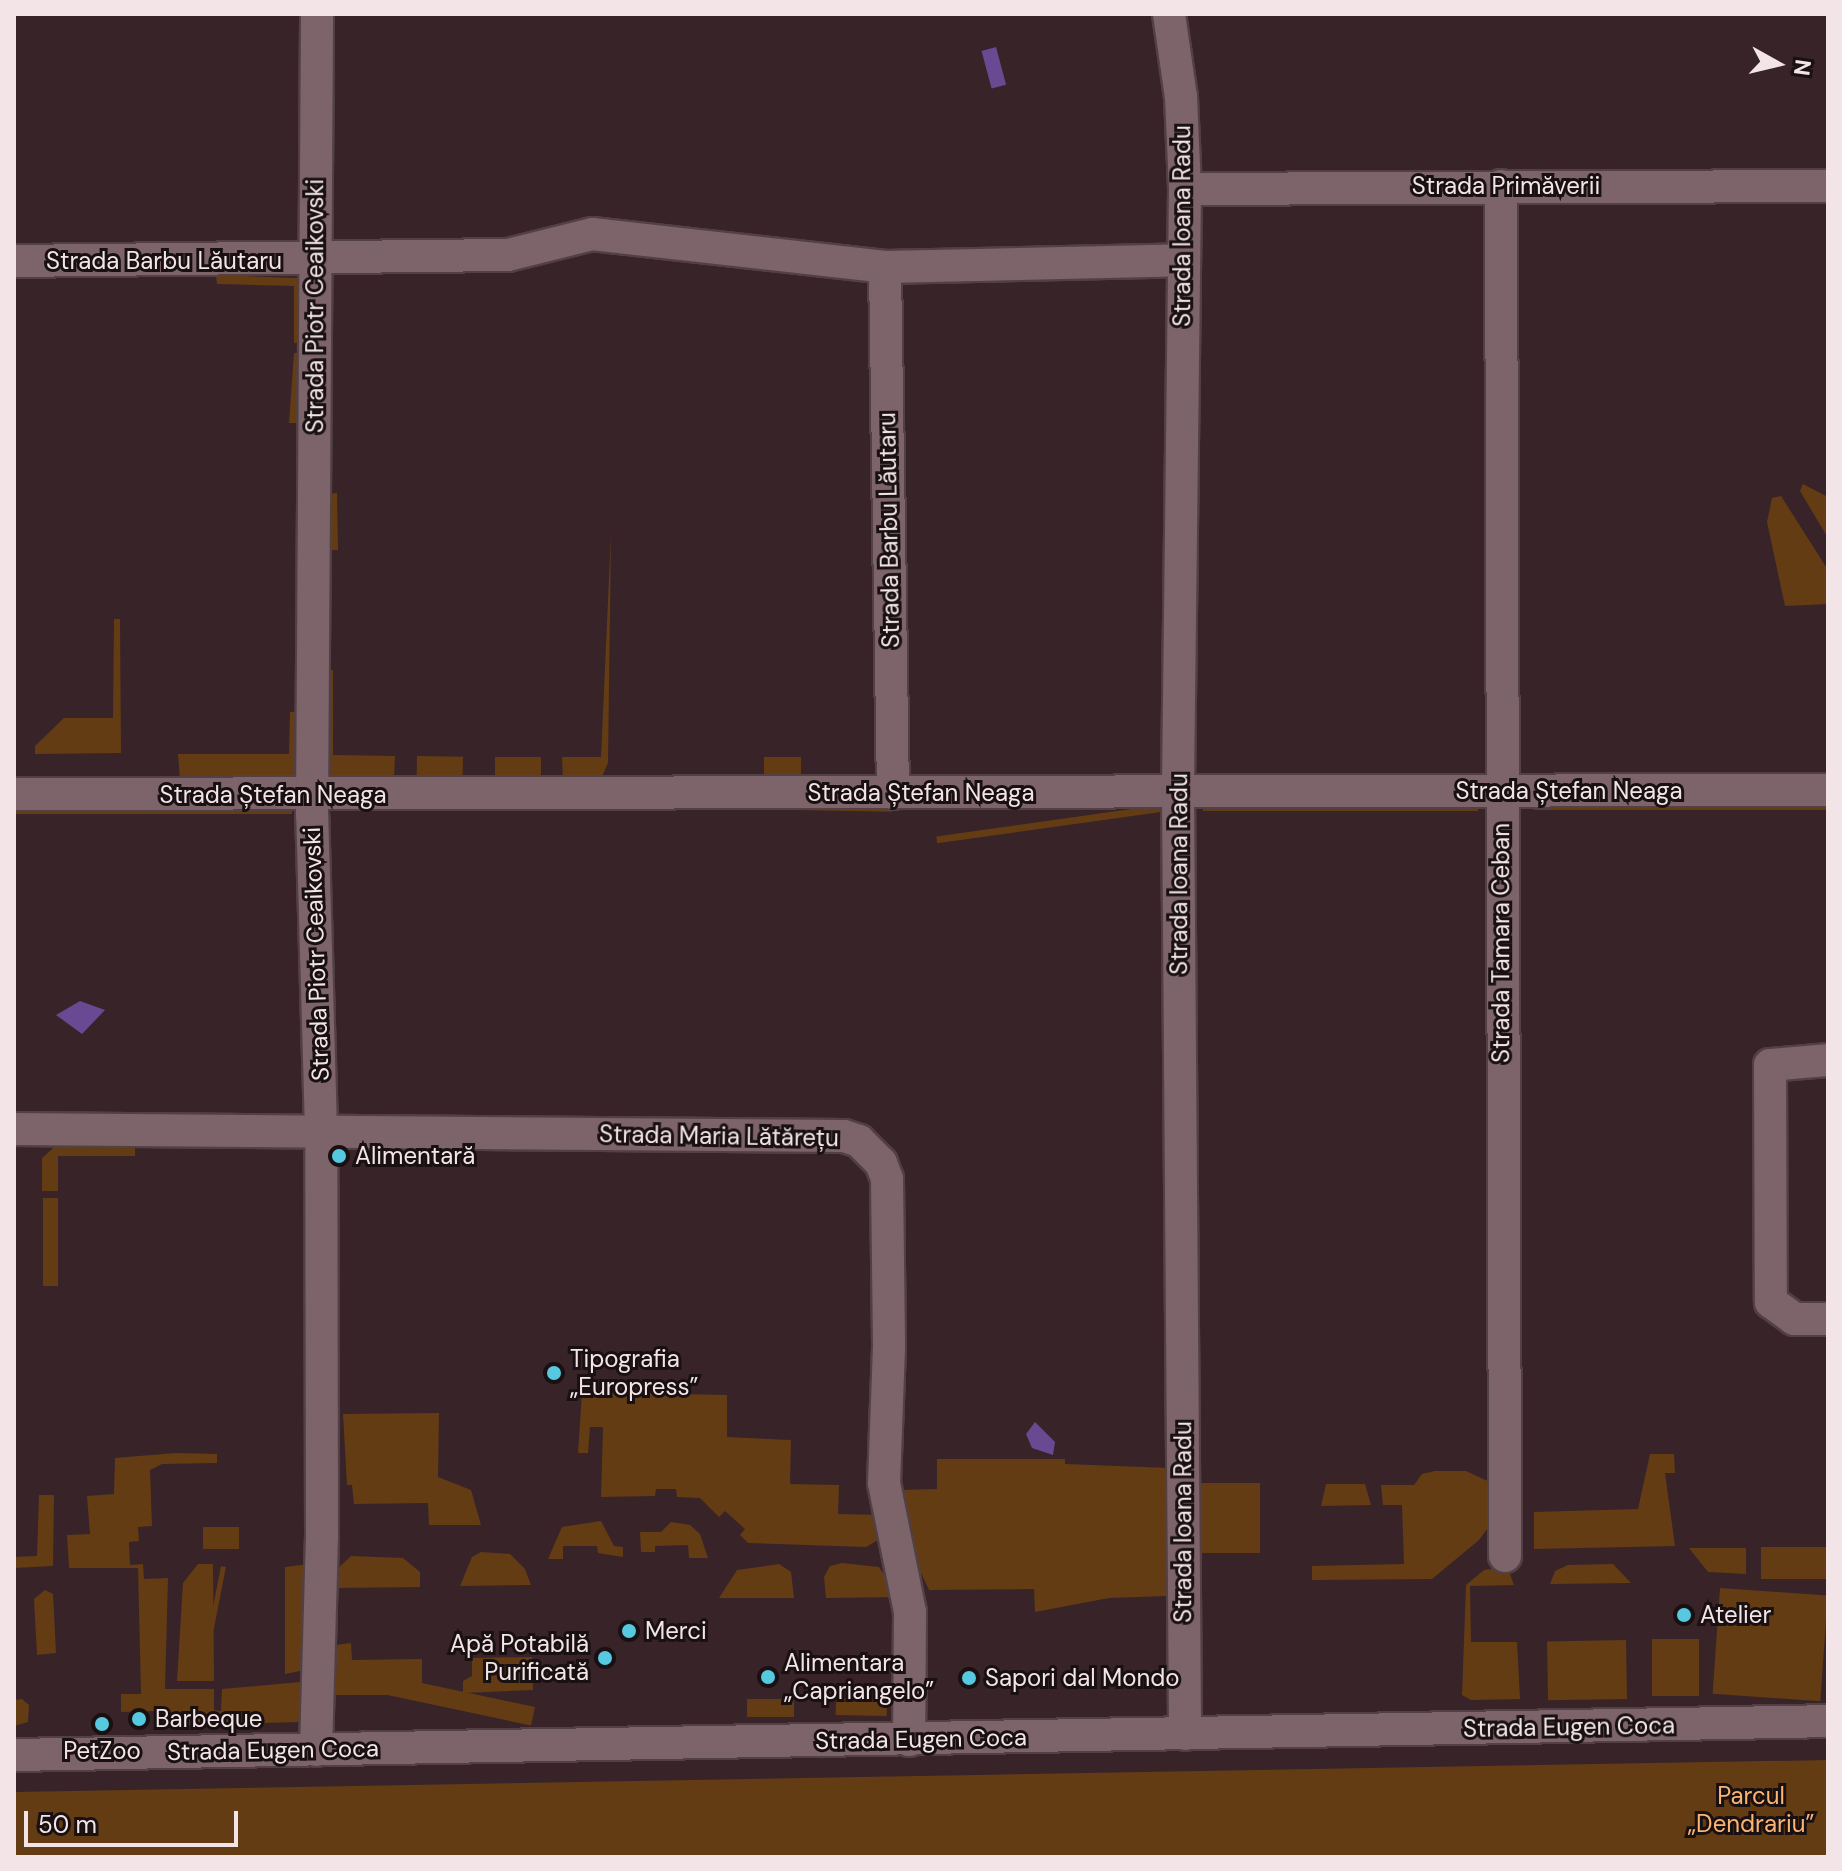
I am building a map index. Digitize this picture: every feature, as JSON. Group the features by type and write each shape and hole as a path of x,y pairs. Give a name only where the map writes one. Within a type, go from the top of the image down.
{"street":[{"name":"Strada Piotr Ceaikovski","path":"316,1750 322,1538 321,1130 312,795 317,14"},
{"name":"Strada Ioana Radu","path":"1169,14 1181,97 1185,189 1178,791 1185,1734"},
{"name":"Strada Tamara Ceban","path":"1501,186 1505,1556"},
{"name":"Strada Primăverii","path":"1185,189 1828,186"},
{"name":"Strada Barbu Lăutaru","path":"14,261 315,260 508,255 592,234 615,234 885,267 1184,260"},
{"name":"Strada Barbu Lăutaru","path":"885,267 893,793"},
{"name":"Strada Ștefan Neaga","path":"14,794 1828,790"},
{"path":"1828,1060 1770,1065 1771,1302 1794,1319 1828,1319"},
{"name":"Strada Maria Lătărețu","path":"14,1129 844,1136 871,1151 887,1179 889,1207 884,1483 910,1612 909,1740"},
{"name":"Strada Eugen Coca","path":"14,1755 1828,1721"}],"green space":[{"path":"216,275 297,278 300,343 294,343 294,286 217,284"},
{"path":"294,353 300,353 300,423 289,423"},
{"path":"1803,484 1828,497 1828,538 1800,491"},
{"path":"337,493 338,550 327,550 328,494"},
{"path":"1781,496 1828,570 1828,604 1785,606 1767,522 1772,498"},
{"path":"611,534 608,763 601,779 563,780 562,757 601,757"},
{"path":"114,619 120,619 121,753 35,754 35,746 64,718 113,718"},
{"path":"326,670 333,670 333,755 395,756 394,779 327,775"},
{"path":"290,712 299,712 298,774 289,781 180,781 178,754 289,754"},
{"path":"417,756 463,757 463,781 417,780"},
{"path":"495,757 541,757 541,780 495,780"},
{"path":"764,757 801,757 801,780 764,780"},
{"path":"1534,802 1828,802 1828,810 1534,810"},
{"path":"1167,804 1168,811 937,843 936,836"},
{"path":"798,805 892,807 892,812 798,810"},
{"path":"1203,806 1478,806 1478,811 1203,811"},
{"path":"14,807 292,807 292,814 14,814"},
{"path":"135,1141 135,1156 58,1156 58,1191 42,1191 42,1158 59,1143"},
{"path":"43,1198 58,1198 58,1286 43,1286"},
{"path":"582,1392 727,1395 727,1437 791,1440 790,1484 839,1485 838,1514 884,1515 883,1537 866,1547 748,1543 740,1535 745,1529 725,1511 719,1517 700,1498 677,1497 676,1489 656,1489 655,1496 601,1497 603,1427 590,1427 588,1453 578,1453"},
{"path":"439,1413 438,1477 471,1490 481,1525 429,1525 428,1503 354,1504 352,1485 347,1485 343,1414"},
{"path":"176,1453 217,1454 217,1463 162,1464 150,1470 152,1526 138,1527 139,1541 129,1542 130,1565 143,1564 144,1579 168,1578 165,1689 214,1689 214,1710 221,1711 222,1689 300,1682 300,1671 285,1674 285,1567 309,1564 301,1722 156,1726 156,1711 121,1712 121,1694 141,1694 138,1568 69,1568 67,1535 90,1534 87,1496 114,1494 115,1458"},
{"path":"1650,1454 1674,1454 1675,1473 1665,1473 1675,1546 1534,1549 1534,1512 1638,1509"},
{"path":"937,1459 1065,1459 1065,1464 1170,1468 1166,1596 1109,1598 1035,1612 1034,1589 929,1590 900,1528 899,1490 937,1489"},
{"path":"1466,1471 1492,1483 1493,1521 1479,1540 1432,1579 1312,1580 1312,1566 1404,1564 1402,1505 1383,1505 1381,1485 1414,1485 1422,1474"},
{"path":"1197,1483 1260,1483 1260,1553 1197,1553"},
{"path":"1326,1484 1365,1484 1371,1505 1321,1506"},
{"path":"39,1495 54,1495 53,1566 14,1568 14,1557 37,1556"},
{"path":"601,1521 614,1546 623,1547 623,1557 598,1553 597,1546 563,1546 563,1559 548,1559 562,1527"},
{"path":"671,1522 690,1525 700,1534 708,1558 689,1558 688,1545 655,1546 655,1552 641,1552 640,1532 661,1532"},
{"path":"203,1527 239,1527 239,1549 203,1549"},
{"path":"1761,1547 1828,1547 1828,1579 1761,1579"},
{"path":"1689,1548 1746,1548 1746,1574 1708,1572"},
{"path":"481,1552 510,1554 525,1569 531,1585 460,1586 472,1557"},
{"path":"351,1556 403,1558 420,1572 420,1587 333,1588 335,1571"},
{"path":"842,1563 879,1567 899,1597 826,1598 824,1577 830,1566"},
{"path":"198,1564 213,1564 214,1681 177,1681 183,1583"},
{"path":"779,1564 791,1572 794,1598 719,1598 737,1570"},
{"path":"1613,1564 1631,1583 1550,1584 1555,1571 1568,1565"},
{"path":"221,1566 226,1567 204,1679 199,1678"},
{"path":"1499,1568 1510,1574 1514,1585 1470,1586 1471,1642 1517,1642 1520,1699 1471,1700 1462,1695 1466,1585 1484,1570"},
{"path":"1720,1588 1828,1596 1820,1701 1713,1694"},
{"path":"45,1590 53,1594 56,1653 37,1655 34,1599"},
{"path":"1652,1639 1699,1639 1699,1696 1652,1696"},
{"path":"1626,1640 1627,1699 1548,1700 1547,1641"},
{"path":"351,1643 352,1660 422,1659 422,1695 330,1695 330,1652 335,1645"},
{"path":"532,1657 533,1690 463,1693 463,1681 472,1676 472,1658"},
{"path":"333,1664 535,1707 531,1726 329,1683"},
{"path":"836,1698 887,1699 887,1716 836,1715"},
{"path":"22,1699 29,1705 28,1722 14,1726 14,1700"},
{"path":"747,1699 794,1699 794,1717 747,1717"},
{"name":"Parcul „Dendrariu”","path":"1828,1760 1828,1857 14,1857 14,1792"}],"shaded area":[{"path":"996,47 1006,85 992,89 982,51"},
{"path":"80,1001 105,1010 82,1034 56,1015"},
{"path":"1035,1422 1055,1442 1053,1455 1032,1448 1026,1434"}],"place":[{"name":"Alimentară","path":"339,1156"},
{"name":"Tipografia „Europress”","path":"554,1373"},
{"name":"Atelier","path":"1684,1615"},
{"name":"Merci","path":"629,1631"},
{"name":"Apă Potabilă Purificată","path":"605,1658"},
{"name":"Alimentara „Capriangelo”","path":"768,1677"},
{"name":"Sapori dal Mondo","path":"969,1678"},
{"name":"Barbeque","path":"139,1719"},
{"name":"PetZoo","path":"102,1724"}]}
